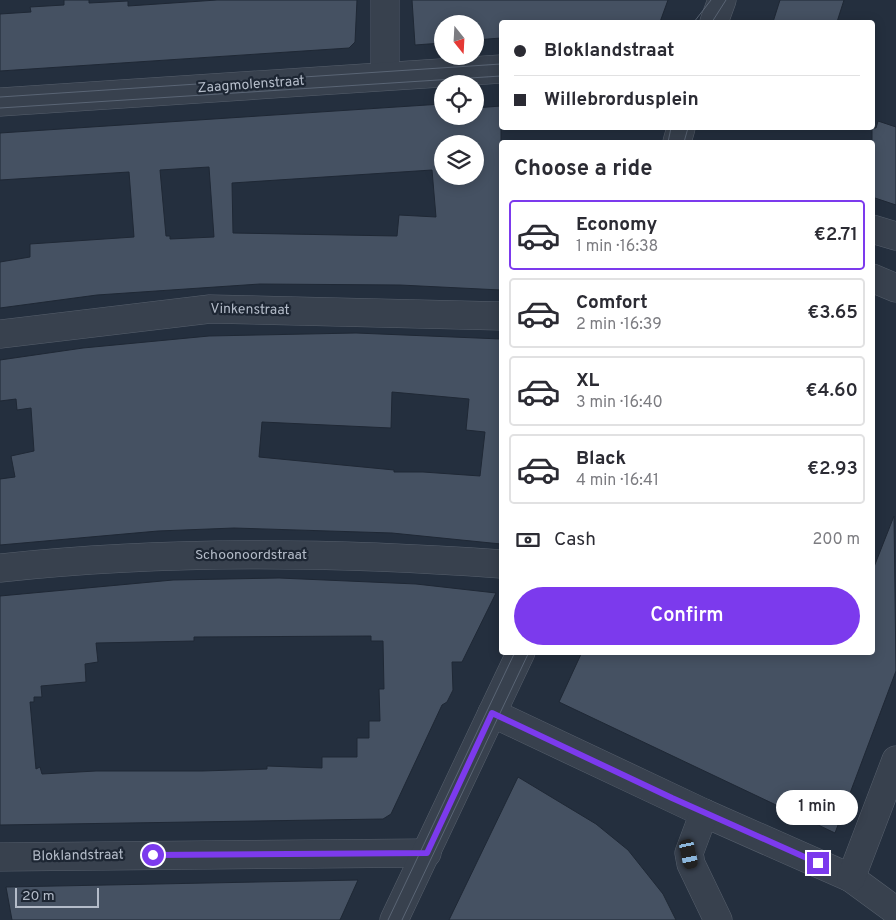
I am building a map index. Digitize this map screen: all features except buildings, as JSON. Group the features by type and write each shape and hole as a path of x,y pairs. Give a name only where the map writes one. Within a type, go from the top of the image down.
{"street":[{"path":"385,0 385,76"},
{"path":"715,20 722,0"},
{"name":"Zaagmolenstraat","path":"0,102 499,69"},
{"path":"875,230 896,236"},
{"path":"875,279 896,288"},
{"name":"Vinkenstraat","path":"0,334 210,309 499,316"},
{"name":"Schoonoordstraat","path":"0,568 72,560 224,553 389,556 499,564"},
{"path":"394,920 520,655"},
{"path":"492,713 704,813 851,878 896,911"},
{"path":"851,878 896,760"},
{"path":"704,813 689,854 718,920"},
{"name":"Bloklandstraat","path":"0,856 427,853"}],"tram line":[{"path":"696,20 711,0"},
{"path":"713,20 726,0"},
{"path":"0,97 499,64"},
{"path":"0,108 499,76"},
{"path":"668,140 671,130"},
{"path":"685,140 687,130"},
{"path":"388,920 514,655"},
{"path":"402,920 528,655"}],"route":[{"path":"153,855 427,853 492,713 704,813 818,863"}]}
